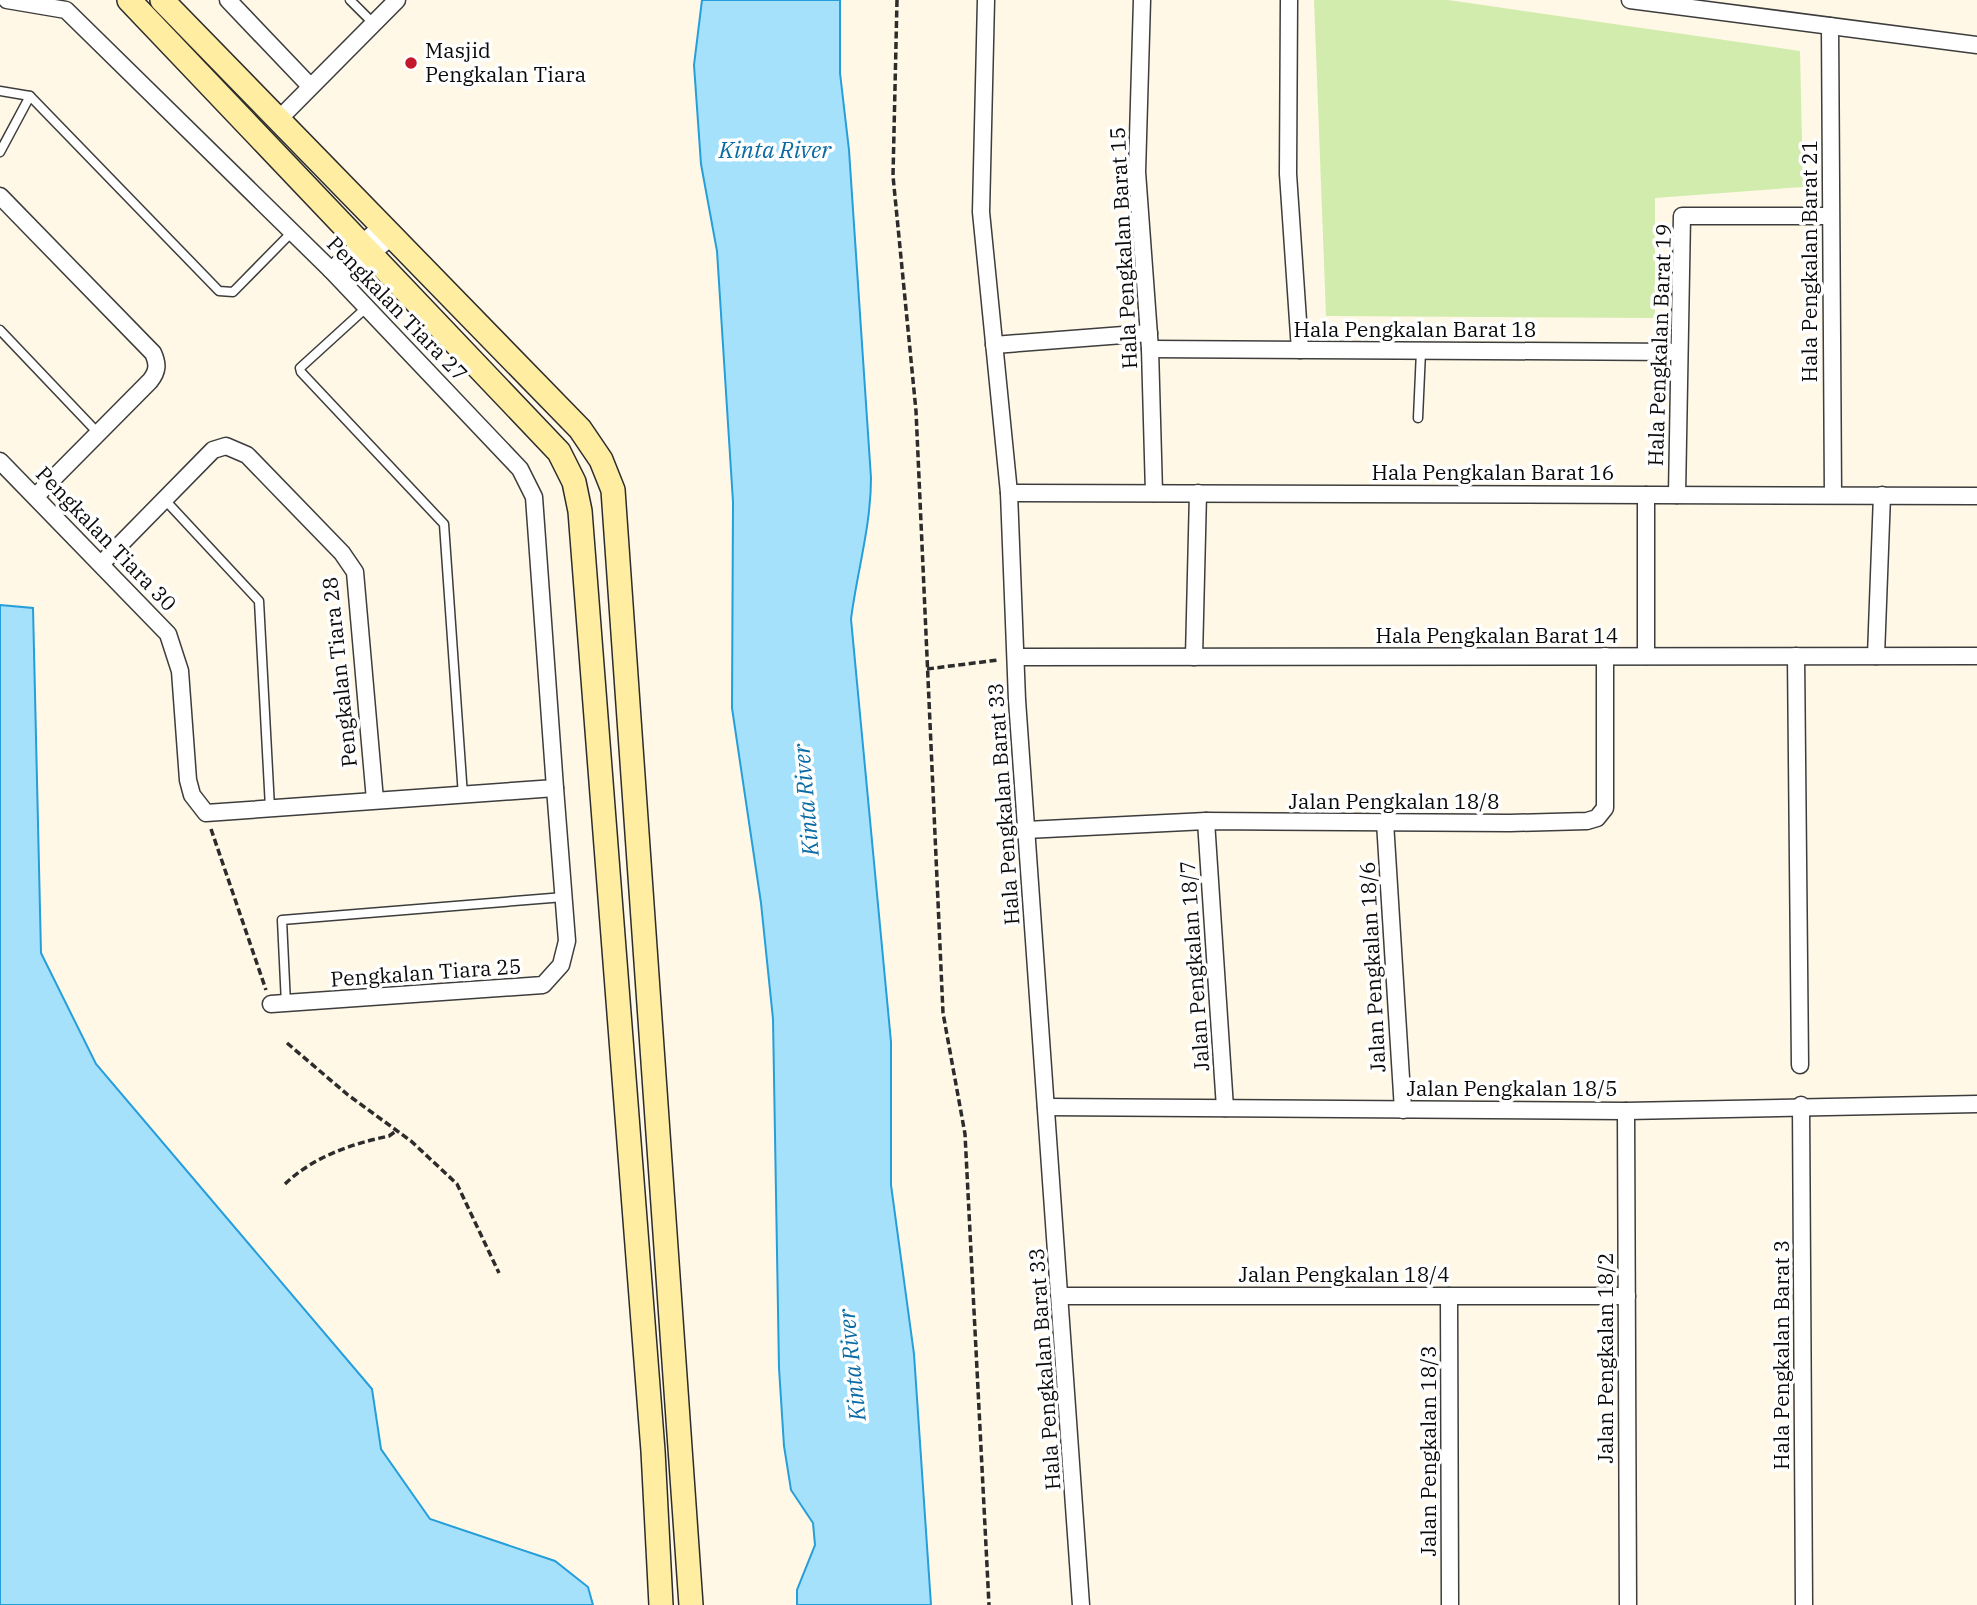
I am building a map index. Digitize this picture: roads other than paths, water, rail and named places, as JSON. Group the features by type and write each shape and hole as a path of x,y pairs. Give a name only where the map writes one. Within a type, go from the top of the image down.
{"street":[{"name":"Pengkalan Tiara 27","path":"8,0 66,10 336,275 520,469 529,483 534,497 564,897 565,951"},
{"path":"129,0 559,452 574,482 578,501 653,1451 661,1605"},
{"path":"162,0 580,429 601,460 613,490 691,1605"},
{"path":"228,0 310,86"},
{"path":"278,120 397,0"},
{"name":"Hala Pengkalan Barat 33","path":"986,0 981,212 1009,493 1026,830 1062,1296 1081,1605"},
{"name":"Hala Pengkalan Barat 15","path":"1142,0 1137,173 1149,341 1154,494"},
{"path":"1289,0 1288,174 1300,350"},
{"path":"1630,0 1675,3 1977,45"},
{"name":"Hala Pengkalan Barat 21","path":"1830,26 1833,495"},
{"path":"0,196 153,353 156,373 36,496"},
{"name":"Hala Pengkalan Barat 19","path":"1677,495 1682,216 1830,216"},
{"path":"336,275 386,232"},
{"name":"Hala Pengkalan Barat 18","path":"994,345 1149,341 1300,350 1679,352"},
{"name":"Pengkalan Tiara 28","path":"164,500 213,450 226,446 247,455 342,553 355,572 374,800"},
{"name":"Pengkalan Tiara 30","path":"0,461 168,634 176,649 180,671 188,780 192,795 206,813 270,808"},
{"name":"Hala Pengkalan Barat 16","path":"1009,493 1977,496"},
{"path":"1194,657 1198,494"},
{"path":"1646,495 1646,656"},
{"path":"1876,656 1882,495"},
{"path":"102,564 164,500"},
{"name":"Jalan Pengkalan 18/8","path":"1026,830 1206,821 1510,823 1587,821 1597,818 1605,808 1605,656"},
{"path":"1796,656 1800,1065"},
{"name":"Hala Pengkalan Barat 14","path":"1017,657 1977,656"},
{"path":"270,808 555,788"},
{"name":"Jalan Pengkalan 18/7","path":"1206,821 1225,1108"},
{"name":"Jalan Pengkalan 18/6","path":"1385,822 1403,1110"},
{"name":"Pengkalan Tiara 25","path":"278,1004 543,985 561,965 565,951"},
{"name":"Jalan Pengkalan 18/5","path":"1046,1107 1626,1111 1801,1105 1977,1104"},
{"name":"Hala Pengkalan Barat 3","path":"1801,1105 1804,1605"},
{"name":"Jalan Pengkalan 18/2","path":"1626,1111 1628,1605"},
{"name":"Jalan Pengkalan 18/4","path":"1062,1296 1627,1296"},
{"name":"Jalan Pengkalan 18/3","path":"1449,1296 1450,1605"}],"lane":[{"path":"350,0 374,24"},
{"path":"0,91 30,96 219,291 226,294 233,292 292,232"},
{"path":"0,152 30,96"},
{"path":"367,307 300,368 444,524 463,796"},
{"path":"0,330 98,433"},
{"path":"1419,418 1421,351"},
{"path":"164,500 259,601 270,808"},
{"path":"278,1004 281,923 285,919 564,897"}],"water":[{"name":"Kinta River","path":"702,0 840,0 840,73 849,150 871,478 866,531 851,619 891,1042 891,1185 914,1354 931,1605 797,1605 797,1590 815,1545 813,1523 791,1490 784,1446 779,1368 773,1019 761,903 732,708 733,502 717,251 701,164 694,65"},
{"path":"0,605 33,608 41,953 96,1064 372,1389 381,1449 430,1519 555,1561 588,1587 593,1605 0,1605"}],"place":[{"name":"Masjid Pengkalan Tiara","path":"411,63"}]}
